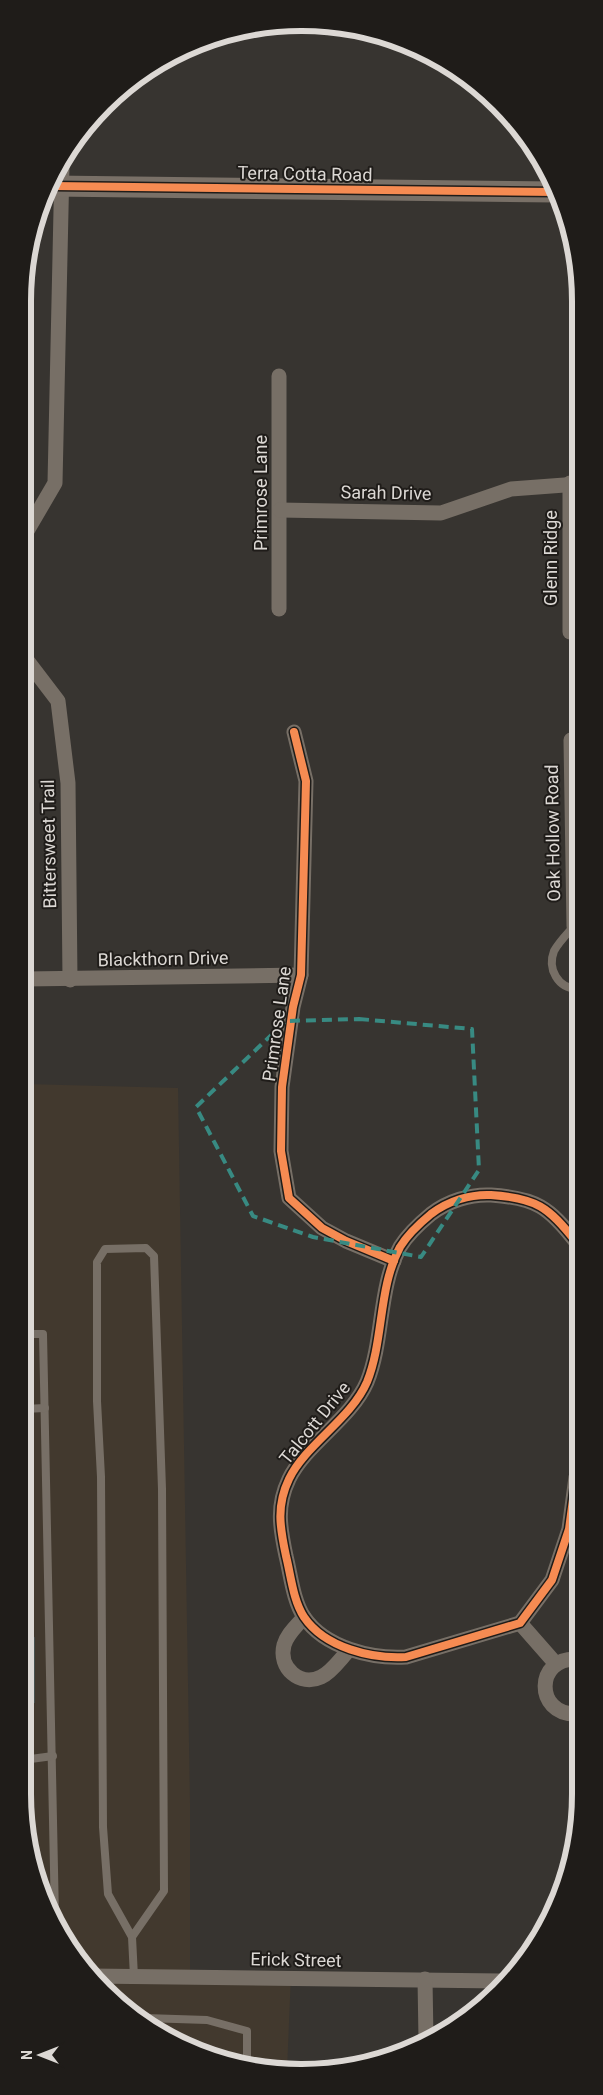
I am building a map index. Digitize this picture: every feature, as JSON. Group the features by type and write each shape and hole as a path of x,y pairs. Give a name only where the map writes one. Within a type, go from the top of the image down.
{"street":[{"name":"Terra Cotta Road","path":"60,179 548,192"},
{"path":"31,523 55,483 59,182"},
{"name":"Primrose Lane","path":"279,376 279,609"},
{"name":"Sarah Drive","path":"280,510 441,513 511,489 572,484"},
{"name":"Glenn Ridge","path":"570,632 572,558"},
{"name":"Bittersweet Trail","path":"31,666 58,701 68,783 70,980"},
{"name":"Primrose Lane","path":"294,732 306,781 301,975 293,1007 282,1087 281,1151 289,1198 322,1228 394,1261"},
{"name":"Oak Hollow Road","path":"571,740 572,787"},
{"name":"Blackthorn Drive","path":"31,979 301,975"},
{"name":"Talcott Drive","path":"520,1623 406,1657 378,1656 349,1650 325,1636 304,1617 297,1601 280,1528 281,1499 293,1471 349,1409 366,1384 371,1368 390,1273 394,1261 408,1236 437,1210 452,1202 478,1195 511,1197 536,1203 558,1220 572,1237"},
{"path":"556,1664 520,1623 552,1580 569,1529 572,1507"},
{"path":"304,1617 288,1636 283,1650 284,1663 293,1675 304,1679 320,1678 326,1675 349,1650"},
{"path":"572,1659 564,1660 556,1664 546,1679 545,1688 546,1696 557,1710 565,1714 572,1714"},
{"name":"Erick Street","path":"102,1976 497,1981"},
{"path":"425,1980 426,2034"}],"lane":[{"name":"Oak Hollow Road","path":"572,931 554,952 552,966 557,980 572,988"},
{"path":"132,1937 164,1892 159,1362 154,1256 146,1248 105,1249 97,1262 97,1400 101,1477 104,1837 108,1894 132,1937 134,1977"},
{"path":"31,1334 43,1334 55,1903"},
{"path":"31,1408 45,1408"},
{"path":"31,1759 53,1756"},
{"path":"151,2018 207,2020 247,2031 247,2059"}],"highlighted area":[{"path":"359,1019 472,1029 479,1170 421,1257 313,1237 253,1216 196,1107 286,1021"}],"shaded area":[{"path":"31,1084 178,1088 190,1803 190,1973 291,1974 287,2063 232,2055 182,2036 166,2028 137,2008 98,1972 67,1929 52,1897 40,1863 36,1846 31,1794"}],"building":[{"path":"35,1637 35,1703 31,1704 31,1638"}],"cycle path":[{"path":"57,186 548,192"},
{"path":"294,732 306,781 301,975 293,1007 282,1087 281,1151 289,1198 322,1228 346,1241 394,1261"},
{"path":"572,1237 558,1220 540,1206 506,1196 483,1195 460,1199 438,1209 418,1225 403,1242 393,1263 384,1297 376,1349 367,1382 360,1395 340,1420 306,1454 297,1466 289,1479 282,1498 280,1517 282,1536 297,1603 304,1617 313,1628 324,1637 350,1649 379,1656 406,1657 520,1623 552,1580 569,1529 572,1507"}]}
